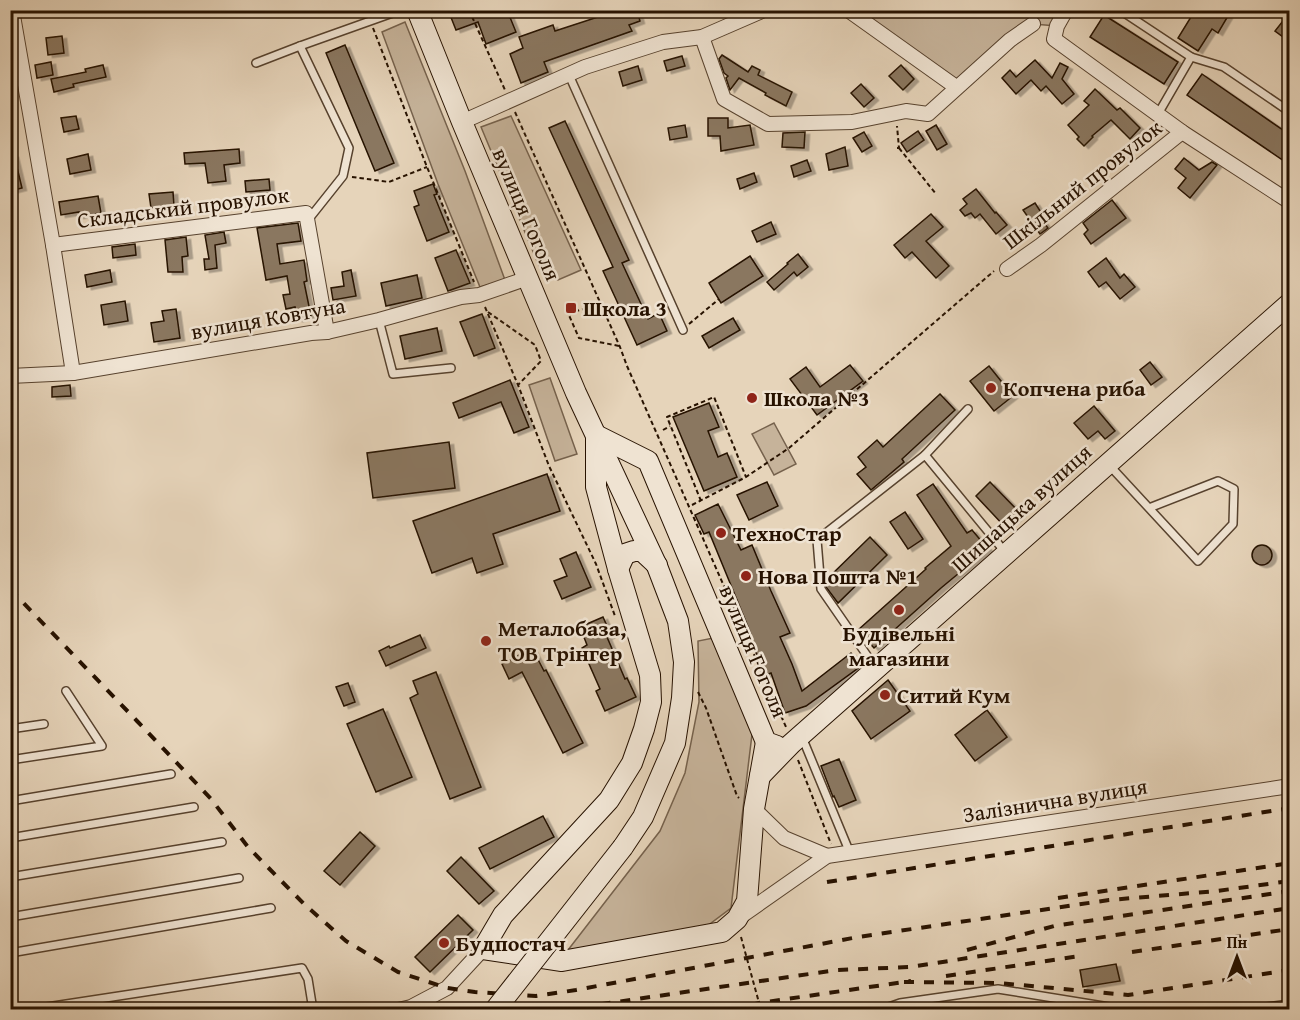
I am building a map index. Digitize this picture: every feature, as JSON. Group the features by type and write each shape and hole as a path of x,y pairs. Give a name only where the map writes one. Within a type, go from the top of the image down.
{"street":[{"name":"вулиця Гоголя","path":"417,10 576,393 657,566 678,621 684,662 682,698 675,743 643,817 623,847 495,1010"},
{"path":"462,122 585,67 663,42 702,37 764,10"},
{"path":"848,10 956,87"},
{"path":"1066,10 1057,26 1054,39 1182,132 1290,202"},
{"path":"12,15 74,373"},
{"path":"702,37 724,99 768,124 852,122 906,111 928,114 1010,40 1034,24"},
{"name":"Шкільний провулок","path":"1003,268 1041,245 1182,132"},
{"name":"Складський провулок","path":"53,245 306,213 327,332"},
{"name":"вулиця Ковтуна","path":"10,376 74,373 327,332 461,297 479,296 528,278"},
{"name":"Шишацька вулиця","path":"754,809 760,776 786,742 876,669 1290,303"},
{"name":"вулиця Гоголя","path":"483,949 502,915 609,800 632,763 651,702 650,675 596,486 596,435"},
{"path":"596,435 648,461"},
{"path":"617,480 618,461 629,455 648,461"},
{"name":"вулиця Гоголя","path":"648,461 786,742"},
{"path":"618,569 625,554 634,551 642,551 657,566"},
{"name":"Залізнична вулиця","path":"737,920 837,855 1290,786"},
{"path":"398,1010 411,1007 447,988 483,949 562,961 722,932 737,920 747,901 754,809"},
{"path":"754,809 784,838 837,855"}],"lane":[{"path":"256,63 401,10"},
{"path":"1120,10 1191,57 1224,68 1290,112"},
{"path":"300,46 349,148 343,176 307,220"},
{"path":"1158,114 1191,57"},
{"path":"568,74 682,327"},
{"path":"379,320 393,374 452,368"},
{"path":"876,669 821,589 817,540 925,455 968,409"},
{"path":"925,455 1006,554"},
{"path":"1108,464 1198,561 1233,524 1234,489 1218,481 1149,508"},
{"path":"10,760 102,746 66,691"},
{"path":"10,729 44,723"},
{"path":"786,742 837,855"},
{"path":"10,801 171,774"},
{"path":"10,838 194,807"},
{"path":"10,877 222,842"},
{"path":"10,918 239,878"},
{"path":"10,952 271,908"},
{"path":"27,1010 302,968 308,979 313,1010"},
{"path":"880,1010 900,1003 998,989 1128,1010"},
{"path":"1242,1010 1290,1004"}],"path":[{"path":"469,10 620,346 786,728 786,742 837,855"},
{"path":"370,22 479,296 518,385 549,466 596,564 615,617"},
{"path":"897,121 898,148 936,194"},
{"path":"343,176 389,182 427,167"},
{"path":"692,505 746,477 789,448 1003,268"},
{"path":"682,327 719,299"},
{"path":"602,305 568,314 579,338 620,346"},
{"path":"486,311 535,345 541,361 518,385"},
{"path":"701,501 667,417 714,397 746,477"},
{"path":"663,430 670,426"},
{"path":"697,690 706,708 737,796 754,809"},
{"path":"737,920 761,1010"}],"shaded area":[{"path":"848,11 1068,11 1057,26 1033,24 956,87"},
{"path":"405,22 465,171 505,280 480,287 438,184 382,32"},
{"path":"511,116 581,270 558,280 542,273 481,127"},
{"path":"550,378 577,454 555,461 529,385"},
{"path":"774,423 796,464 774,475 752,434"},
{"path":"713,638 753,726 731,908 703,929 568,950 660,831 685,773 699,702 698,641"}],"building":[{"path":"461,10 507,10 516,32 486,44 478,22 456,30 450,15"},
{"path":"623,10 637,10 640,21 629,25 632,31 544,62 548,72 521,83 510,54 523,48 519,37 553,25 555,31"},
{"path":"1179,10 1218,10 1228,16 1218,33 1212,29 1198,51 1178,38 1191,17"},
{"path":"1290,12 1290,42 1275,31"},
{"path":"1104,15 1178,62 1164,84 1090,37"},
{"path":"62,36 64,53 48,55 46,38"},
{"path":"345,45 394,163 375,171 326,53"},
{"path":"722,55 748,72 752,66 760,70 758,75 792,92 786,106 739,78 730,90 726,78 728,76 724,73 719,59"},
{"path":"682,56 685,66 667,71 664,61"},
{"path":"1035,60 1052,78 1060,63 1068,67 1062,79 1074,94 1062,104 1046,86 1041,91 1031,80 1016,94 1002,78 1010,70 1016,77"},
{"path":"51,62 53,75 37,78 35,65"},
{"path":"103,65 106,77 73,84 74,87 54,92 51,79 86,72 85,69"},
{"path":"901,65 914,79 903,90 889,76"},
{"path":"638,66 642,80 623,86 619,72"},
{"path":"1202,74 1290,135 1290,165 1187,95"},
{"path":"861,84 874,98 864,107 851,93"},
{"path":"1095,89 1117,110 1120,108 1140,128 1130,139 1111,120 1084,146 1077,139 1079,137 1068,125 1089,105 1084,101"},
{"path":"76,116 79,129 64,132 61,118"},
{"path":"708,118 728,118 728,128 750,125 754,145 721,151 720,136 708,136"},
{"path":"565,121 629,260 622,263 648,319 659,313 667,331 637,345 603,271 613,267 549,128"},
{"path":"685,125 687,137 670,140 668,128"},
{"path":"936,125 947,144 937,150 926,131"},
{"path":"918,131 924,140 907,152 901,143"},
{"path":"805,132 804,148 782,147 783,133"},
{"path":"864,132 872,146 862,152 853,138"},
{"path":"845,147 848,166 829,170 826,154"},
{"path":"239,149 240,163 224,165 226,181 208,183 205,163 185,164 184,153"},
{"path":"88,154 91,170 70,174 67,159"},
{"path":"14,155 22,188 10,191 10,156"},
{"path":"1184,158 1199,170 1212,162 1217,165 1190,198 1178,188 1186,178 1175,169"},
{"path":"807,160 811,171 794,177 791,166"},
{"path":"754,173 757,182 740,189 737,179"},
{"path":"269,179 270,190 246,192 245,181"},
{"path":"433,184 437,194 434,195 449,232 427,241 414,207 419,205 414,191"},
{"path":"976,189 1007,225 996,234 980,214 975,218 971,213 965,216 960,210 967,204 963,199"},
{"path":"173,192 174,206 151,208 149,194"},
{"path":"98,196 101,213 79,216 79,212 61,215 59,202"},
{"path":"1112,200 1126,218 1091,244 1084,234 1088,230 1083,223"},
{"path":"1035,203 1044,217 1041,219 1048,228 1040,234 1023,210"},
{"path":"931,214 943,227 926,241 949,266 936,278 912,252 905,258 894,245"},
{"path":"771,222 776,234 757,242 752,231"},
{"path":"298,223 301,241 277,244 280,264 304,260 307,281 304,282 311,316 298,319 295,307 286,309 283,295 290,294 287,276 266,280 257,228"},
{"path":"224,232 226,243 215,245 217,268 205,270 204,259 209,259 205,235"},
{"path":"186,237 188,256 182,257 183,272 168,272 165,240"},
{"path":"135,244 136,255 113,258 112,247"},
{"path":"456,250 470,283 448,291 435,258"},
{"path":"798,254 808,267 797,276 794,272 774,290 767,282"},
{"path":"750,256 763,276 721,303 709,283"},
{"path":"1106,258 1120,278 1124,274 1135,287 1120,299 1106,282 1099,287 1088,272"},
{"path":"110,270 112,282 87,287 85,275"},
{"path":"351,270 356,296 333,300 331,288 344,286 342,272"},
{"path":"417,275 422,298 386,306 381,283"},
{"path":"125,301 128,321 104,325 101,305"},
{"path":"176,309 180,338 154,342 151,323 164,321 162,311"},
{"path":"482,314 495,348 474,356 460,322"},
{"path":"733,318 740,330 709,348 702,336"},
{"path":"437,328 442,351 405,359 400,336"},
{"path":"1150,362 1162,377 1151,385 1140,370"},
{"path":"850,365 863,381 817,415 790,379 806,367 820,387"},
{"name":"Копчена риба","path":"989,366 1013,396 994,411 970,381"},
{"path":"510,380 529,427 514,433 501,402 459,418 453,403"},
{"path":"70,385 71,396 52,397 52,387"},
{"path":"940,394 955,410 902,459 904,462 871,490 857,474 866,467 858,457 877,440 883,447"},
{"path":"709,403 719,427 708,431 718,457 727,453 737,477 704,491 673,417"},
{"path":"1094,406 1115,431 1105,439 1098,431 1088,439 1074,423"},
{"path":"449,442 455,488 373,498 367,453"},
{"path":"547,474 560,511 493,534 503,564 477,573 472,558 432,573 413,521"},
{"path":"767,482 778,506 749,520 737,495"},
{"path":"990,482 1021,514 1006,528 976,496"},
{"path":"933,484 967,533 972,530 988,549 874,648 858,630 951,546 917,495"},
{"path":"718,504 741,550 752,545 790,633 780,637 802,691 851,653 861,666 806,706 785,713 771,673 766,675 748,635 751,634 709,532 704,534 695,515"},
{"path":"905,512 923,539 908,549 890,522"},
{"path":"870,537 887,555 838,603 826,587 826,580"},
{"path":"1258,545 1266,545 1272,551 1272,559 1266,565 1258,565 1252,559 1252,551"},
{"path":"576,552 591,587 562,599 554,581 567,576 560,559"},
{"path":"603,617 611,635 607,637 625,679 627,678 636,697 605,711 596,691 600,689 582,648 587,645 580,627"},
{"path":"420,635 426,648 386,666 379,651"},
{"path":"532,648 544,671 546,670 583,743 563,753 522,672 509,679 502,664"},
{"path":"436,672 481,787 450,799 410,698 418,694 413,681"},
{"name":"Ситий Кум","path":"888,680 910,711 871,739 852,711"},
{"path":"348,683 355,702 344,706 336,687"},
{"path":"383,709 412,777 376,792 347,724"},
{"path":"987,710 1007,737 975,761 955,735"},
{"path":"839,759 856,800 839,807 821,766"},
{"path":"543,816 554,837 490,869 479,848"},
{"path":"360,832 375,846 340,885 324,871"},
{"path":"461,857 494,891 479,904 447,871"},
{"name":"Будпостач","path":"458,915 473,930 430,972 415,957"},
{"path":"1116,964 1120,981 1083,987 1080,970"}],"railway":[{"path":"10,589 211,799 248,847 304,904 346,941 398,972 447,988 536,996 858,937 1109,900 1217,891 1290,881"},
{"path":"1285,754 1290,753"},
{"path":"827,882 1290,808"},
{"path":"1058,898 1290,863"},
{"path":"967,950 1054,926 1290,891"},
{"path":"561,1010 837,970 910,967 1290,908"},
{"path":"1132,952 1290,929"},
{"path":"946,976 1080,956"},
{"path":"904,982 999,983 1128,995 1290,970"},
{"path":"731,1010 759,1003 911,981"}],"place":[{"name":"Школа 3","path":"571,308"},
{"name":"Копчена риба","path":"991,388"},
{"name":"Школа №3","path":"752,398"},
{"name":"ТехноСтар","path":"721,533"},
{"name":"Нова Пошта №1","path":"746,576"},
{"name":"Будівельні магазини","path":"899,610"},
{"name":"Металобаза, ТОВ Трінгер","path":"486,641"},
{"name":"Ситий Кум","path":"885,695"},
{"name":"Будпостач","path":"444,943"}]}
